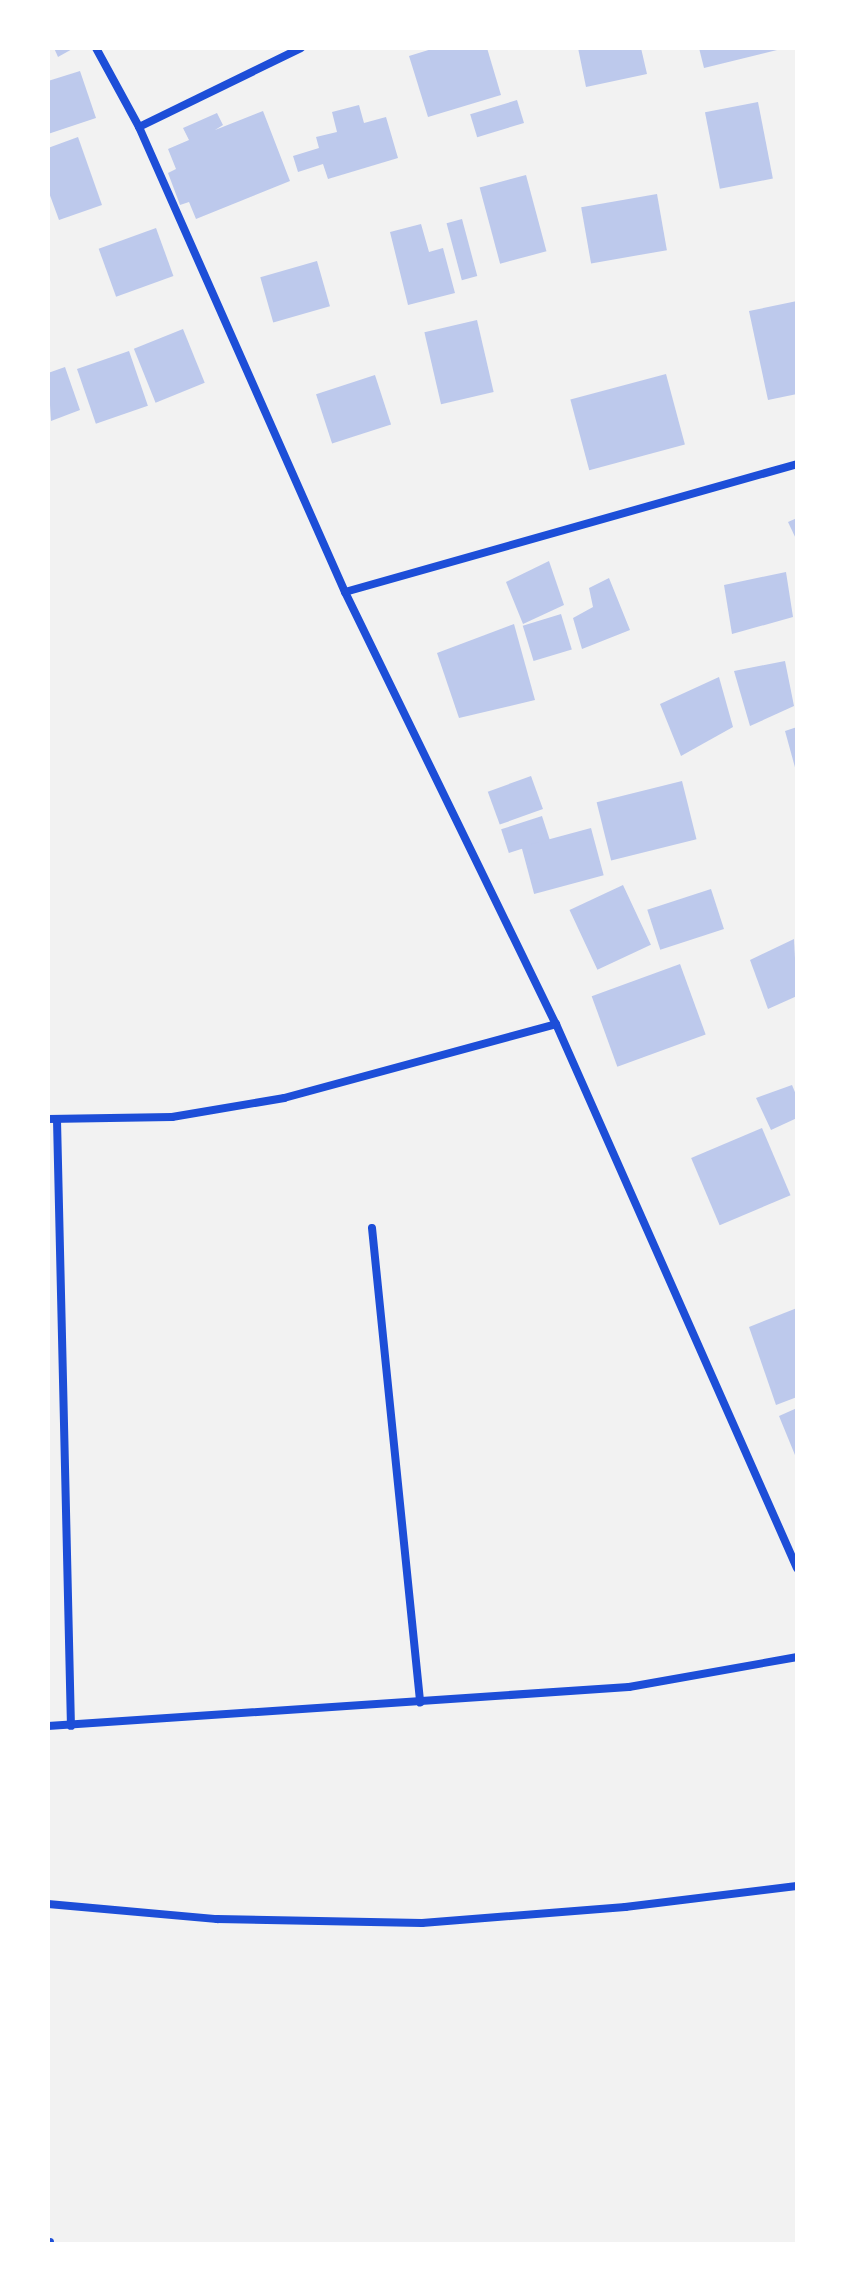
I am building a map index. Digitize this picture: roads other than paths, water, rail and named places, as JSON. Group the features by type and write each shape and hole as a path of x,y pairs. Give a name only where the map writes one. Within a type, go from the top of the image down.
{"street":[{"path":"96,48 139,127 345,592 556,1024 797,1568"},
{"path":"139,127 301,48"},
{"path":"345,592 797,464"},
{"path":"71,1726 52,1120 172,1117 284,1098 556,1024"},
{"path":"372,1228 420,1703"},
{"path":"48,1726 629,1687 797,1657"},
{"path":"48,1904 217,1919 422,1923 625,1907 797,1886"}]}
